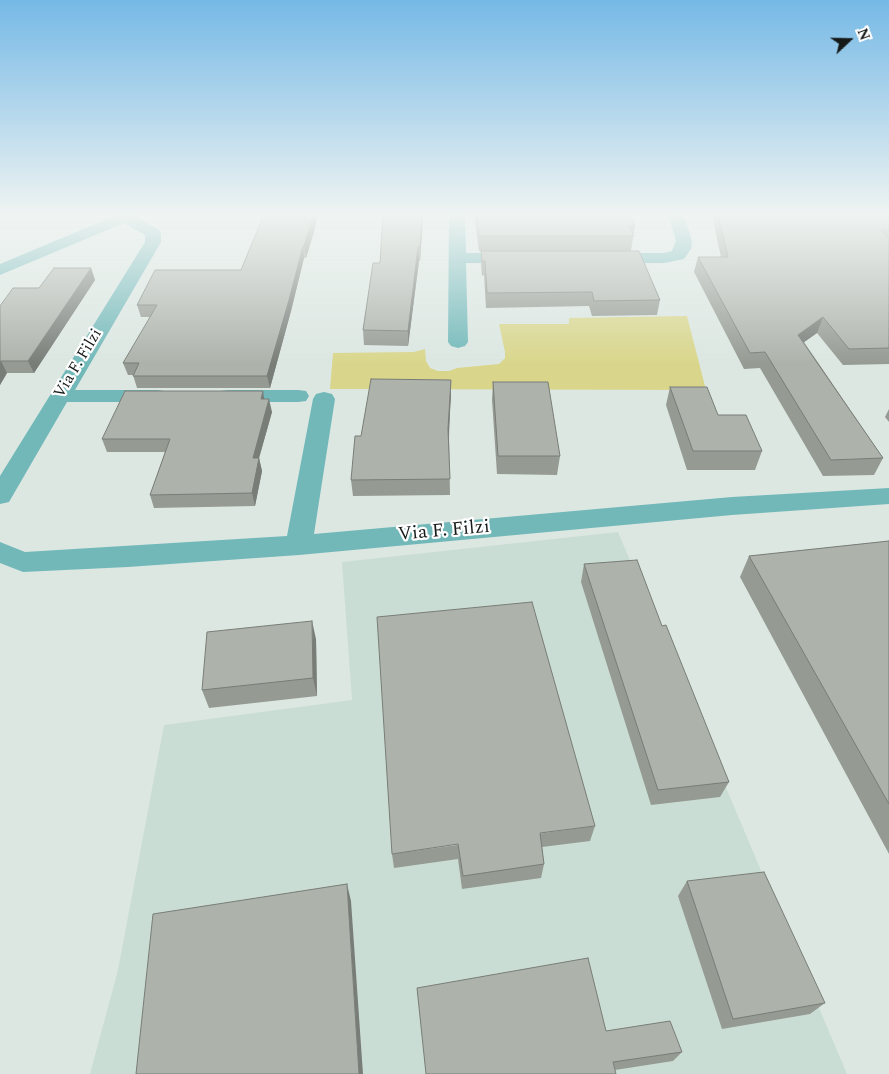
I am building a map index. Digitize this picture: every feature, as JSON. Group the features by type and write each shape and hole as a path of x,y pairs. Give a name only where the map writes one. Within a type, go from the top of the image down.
{"street":[{"path":"0,270 14,264"},
{"name":"Via F. Filzi","path":"0,496 140,264"},
{"path":"457,264 458,342"},
{"path":"60,396 178,396"},
{"path":"208,396 298,396"},
{"path":"299,545 324,399"},
{"name":"Via F. Filzi","path":"0,552 23,562 299,545 696,509 889,496"}],"shaded area":[{"path":"687,316 706,390 330,389 333,353 414,352 425,349 426,361 430,368 438,371 449,371 457,368 499,364 505,358 505,352 499,324 569,324 569,318"},
{"path":"618,532 847,1074 90,1074 118,970 164,725 352,700 342,562"}],"building":[{"path":"243,264 298,264 267,376 133,376 139,363 123,363 157,305 137,305 155,270 241,270"},
{"path":"373,264 416,264 408,331 363,330"},
{"path":"485,264 645,264 660,300 594,301 592,292 487,293"},
{"path":"702,264 889,264 889,348 849,349 823,317 798,335 883,458 831,460 765,352 750,353"},
{"path":"54,268 91,268 28,361 0,362 0,306 13,288 39,288"},
{"path":"371,379 451,380 448,429 450,479 351,480 355,436 361,436"},
{"path":"493,382 548,382 560,456 498,456"},
{"path":"670,387 707,387 718,415 746,415 762,451 693,451"},
{"path":"125,391 263,391 261,399 269,399 253,458 259,458 252,493 150,495 170,439 102,439"},
{"path":"889,541 889,804 749,556"},
{"path":"637,560 662,626 666,625 729,782 658,790 584,564"},
{"path":"532,602 595,826 540,833 544,864 463,876 458,844 392,854 377,617"},
{"path":"312,621 313,678 202,690 207,632"},
{"path":"764,872 825,1003 733,1019 687,881"},
{"path":"347,884 359,1074 136,1074 153,914"},
{"path":"588,958 606,1031 670,1021 682,1052 613,1062 616,1074 426,1074 417,988"}]}
